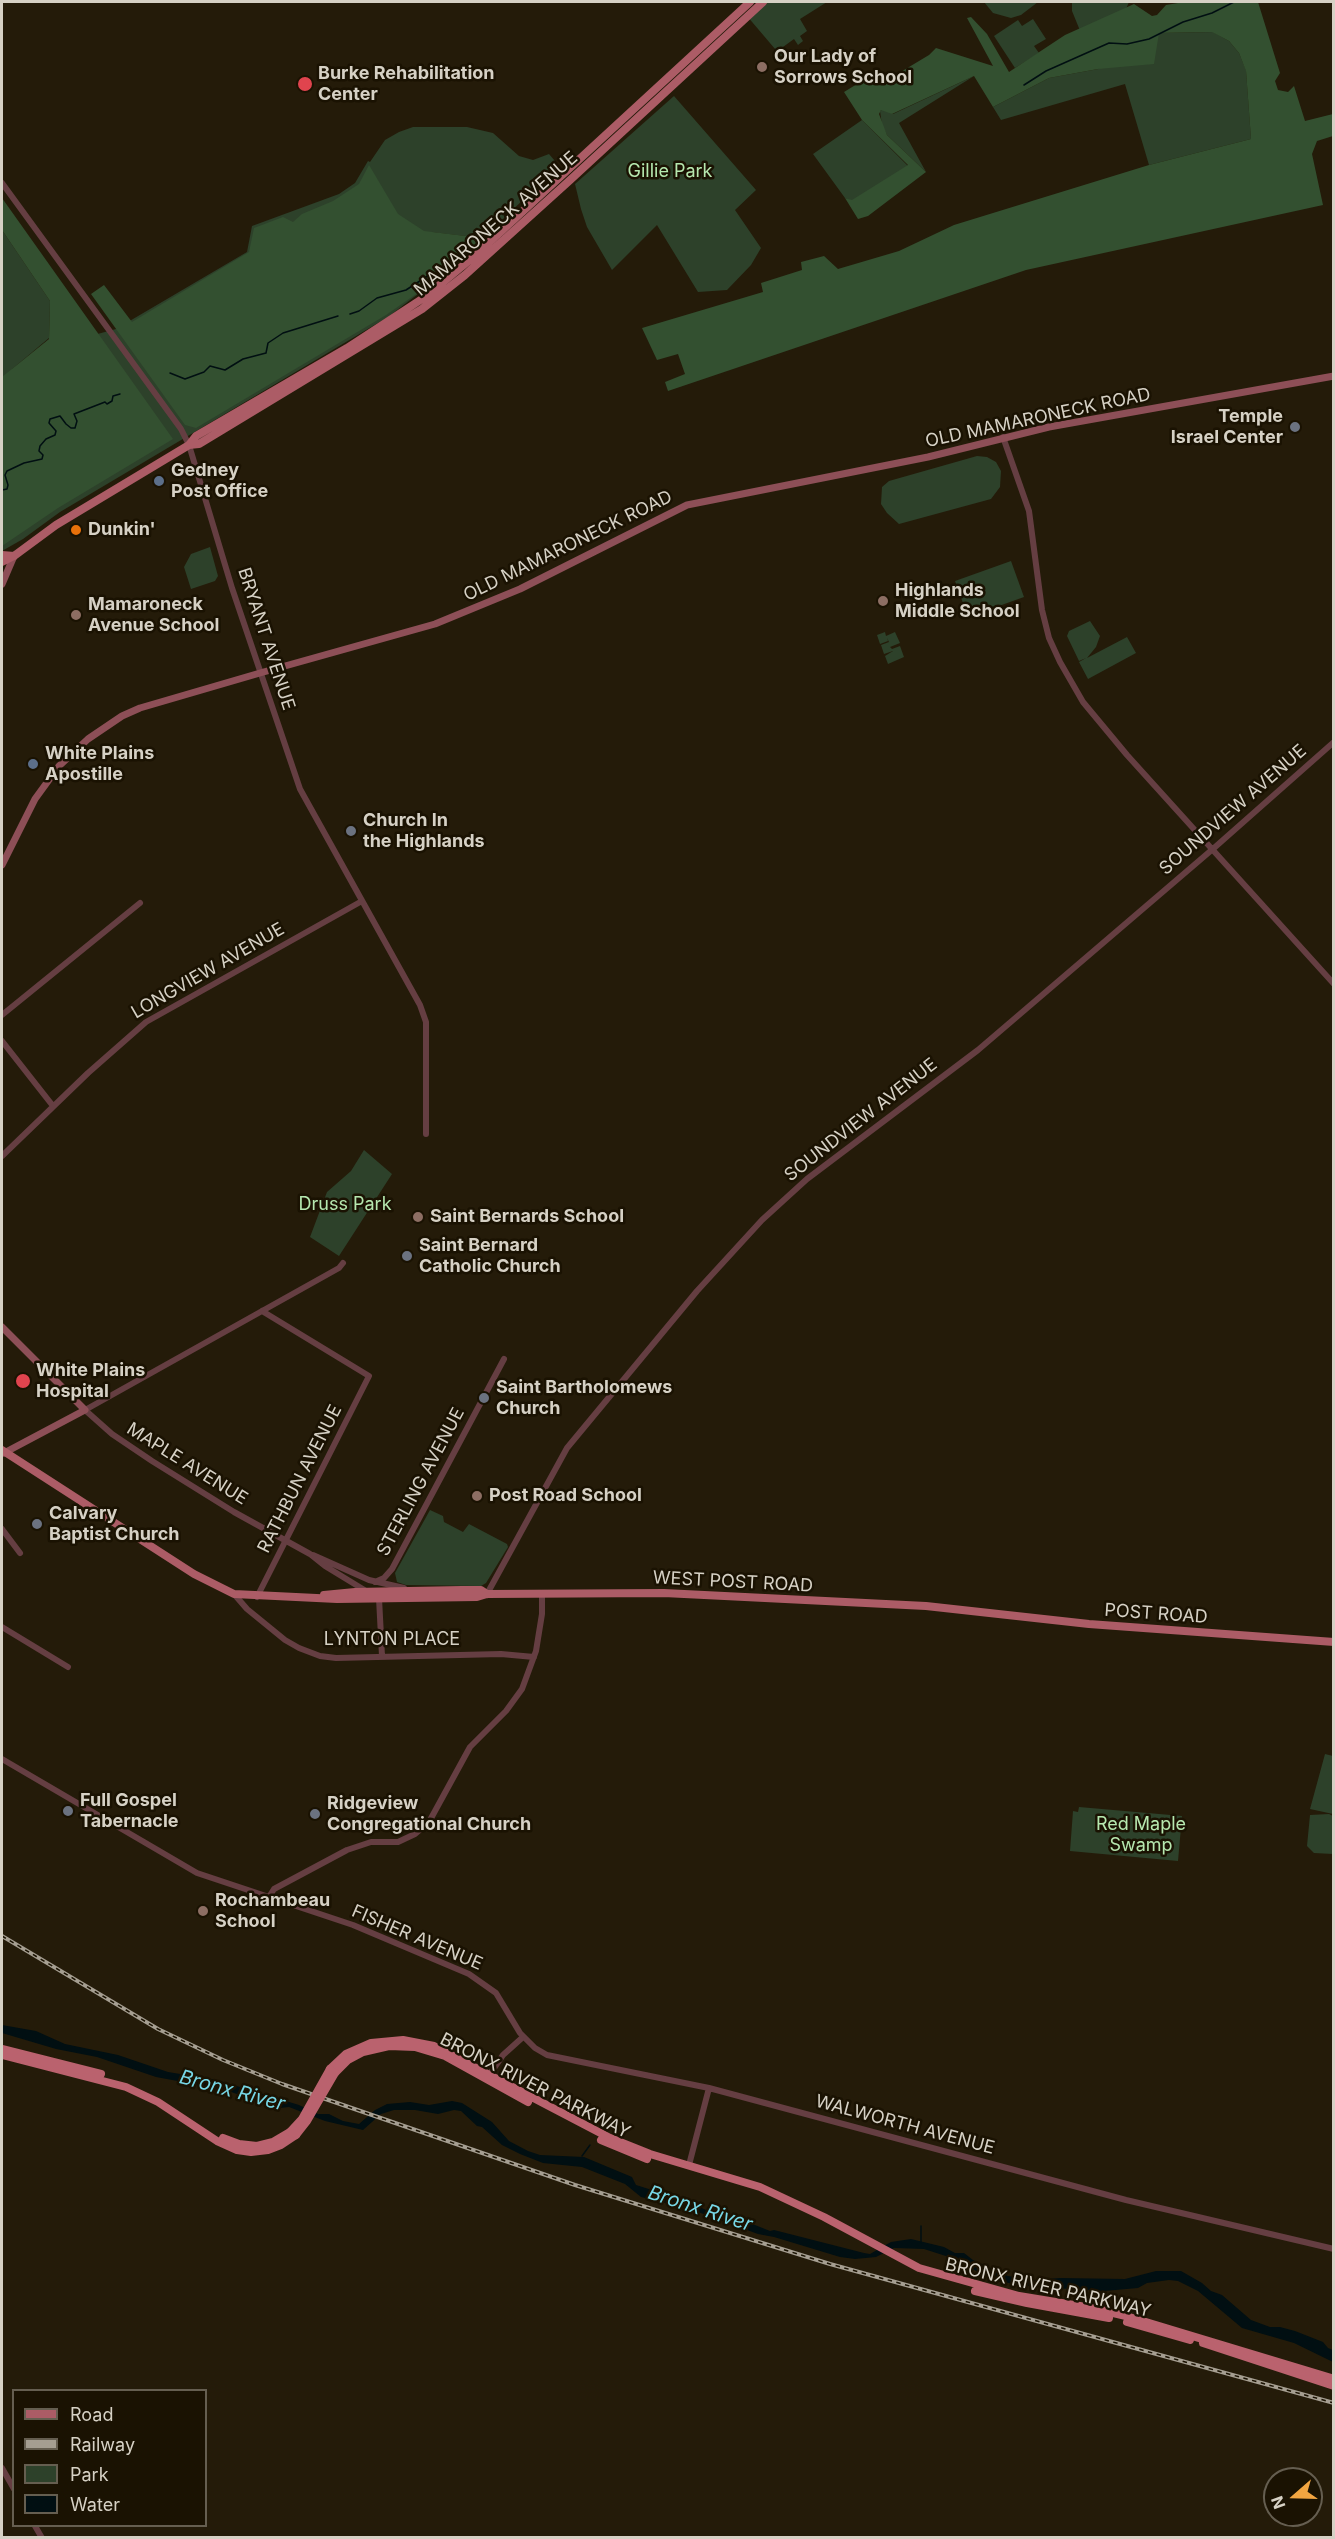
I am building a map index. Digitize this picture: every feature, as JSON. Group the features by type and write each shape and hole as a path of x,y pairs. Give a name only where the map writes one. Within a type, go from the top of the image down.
{"highway":[{"name":"BRONX RIVER PARKWAY","path":"2,2055 134,2090 172,2111 217,2141 237,2150 251,2152 268,2150 286,2142 332,2071 346,2054 358,2047 376,2042 403,2040 442,2048 610,2138 756,2191 836,2229 913,2271 1018,2302 1126,2322 1196,2341 1334,2386"},
{"name":"BRONX RIVER PARKWAY","path":"332,2071 367,2050 398,2046 427,2050 456,2062 596,2138 637,2155 760,2187 824,2217 876,2246 884,2254 912,2266 1019,2296 1118,2314 1198,2336 1334,2379"},
{"name":"BRONX RIVER PARKWAY","path":"2,2049 132,2083 164,2099 219,2136 239,2144 265,2145 293,2134"}],"main road":[{"name":"MAMARONECK AVENUE","path":"2,562 14,556 56,525 189,445 196,436 378,329 446,280 750,2"},
{"name":"MAMARONECK AVENUE","path":"189,445 199,444 422,309 465,275 763,2"},
{"name":"OLD MAMARONECK ROAD","path":"2,865 25,817 47,782 70,754 96,732 117,719 140,708 435,624 520,589 687,505 928,457 1003,437 1334,376"},
{"path":"2,555 14,556 2,584"},
{"name":"MAPLE AVENUE","path":"2,1327 85,1410"},
{"path":"3,1452 85,1410"},
{"name":"WEST POST ROAD","path":"3,1452 194,1574 234,1594 256,1597 481,1590 487,1594"},
{"name":"WEST POST ROAD","path":"314,1596 337,1599 477,1597 487,1594 664,1593 926,1606 977,1612"},
{"name":"POST ROAD","path":"977,1612 1089,1624 1334,1642"}],"street":[{"name":"BRYANT AVENUE","path":"2,183 177,424 189,445 260,673 300,789 420,1005 426,1022 426,1134"},
{"path":"1003,437 1029,511 1044,619 1049,638 1060,662 1089,710 1334,984"},
{"name":"SOUNDVIEW AVENUE","path":"487,1594 567,1448 697,1290 762,1220 807,1179 978,1050 1334,742"},
{"name":"LONGVIEW AVENUE","path":"2,1156 53,1106 146,1022 362,901"},
{"path":"2,1014 140,903"},
{"path":"2,1041 53,1106"},
{"path":"85,1410 339,1268 343,1263"},
{"name":"RATHBUN AVENUE","path":"256,1597 369,1376 262,1311"},
{"name":"STERLING AVENUE","path":"375,1582 384,1578 392,1569 504,1359"},
{"name":"MAPLE AVENUE","path":"85,1410 132,1448 217,1502 310,1554 325,1566 379,1598"},
{"path":"2,1528 20,1553"},
{"path":"310,1554 324,1558 375,1582 426,1591"},
{"path":"392,1569 391,1580 397,1587"},
{"name":"LYNTON PLACE","path":"234,1594 247,1609 293,1646 320,1656 336,1658 501,1654 534,1657"},
{"path":"269,1897 274,1889 353,1847 371,1842 398,1842 422,1829 435,1814 470,1747 506,1711 520,1692 534,1657 542,1614 542,1594"},
{"path":"379,1598 382,1656"},
{"path":"2,1627 68,1667"},
{"name":"FISHER AVENUE","path":"2,1759 185,1868 353,1925 403,1945 469,1974 496,1993"},
{"name":"WALWORTH AVENUE","path":"496,1993 523,2037 535,2048 551,2056 709,2088 1126,2200 1334,2249"},
{"path":"490,2074 505,2052 523,2037"},
{"path":"688,2168 709,2088"},
{"path":"2,2468 12,2486"}],"green space":[{"path":"763,2 827,2 800,19 807,31 800,36 803,41 798,45 794,39 783,47 786,53 781,56 747,16"},
{"path":"984,2 1038,2 1021,15 1011,18 993,13"},
{"path":"1072,2 1129,2 1126,9 1081,33 1072,11"},
{"path":"1184,2 1258,2 1280,73 1275,81 1278,90 1288,92 1294,86 1305,121 1333,114 1333,136 1317,141 1312,154 1323,205 1026,270 668,391 665,382 685,374 678,354 657,360 642,328 763,292 761,283 802,270 801,262 824,256 838,269 899,251 954,225 1149,165 1251,139 1246,71 1239,53 1229,41 1212,32 1159,33 1154,64 1098,69 1049,78 993,107 974,76 892,114 881,110 879,114 887,135 926,172 868,216 858,219 845,198 852,200 908,165 862,120 844,92 875,73 886,78 894,76 929,55 936,48 993,66 967,18 971,17 987,34 1009,72 1065,35 1134,4 1152,16 1157,15 1166,5"},
{"path":"1033,19 1046,39 1034,46 1039,53 1015,68 994,36 1018,20 1022,26"},
{"path":"1213,32 1229,41 1239,53 1246,70 1251,139 1149,165 1125,84 1001,120 993,107 1049,78 1098,69 1159,33"},
{"path":"974,76 899,123 926,172 887,135 882,125 880,111 883,109 893,114"},
{"name":"Gillie Park","path":"674,96 756,190 735,210 761,248 751,265 727,290 698,292 657,225 612,270 587,227 581,209 575,184"},
{"path":"862,120 908,166 852,201 845,198 813,154"},
{"path":"413,127 467,127 493,133 519,156 533,160 549,154 555,161 556,168 547,171 546,178 483,238 430,232 457,264 388,317 60,512 2,551 2,230 50,301 49,338 11,370 53,346 116,329 247,252 252,226 339,194 355,183 368,161 370,162 385,140"},
{"path":"369,165 398,214 424,231 483,238 429,285 386,315 196,428 185,425 91,294 104,285 132,322 249,252 254,228 283,217 293,222 302,214 333,201 359,184"},
{"path":"2,198 173,439 58,508 2,546 2,377 49,339 50,301 2,230"},
{"path":"977,456 987,457 996,462 1001,471 1000,487 991,499 899,524 881,504 882,487 889,481"},
{"path":"210,547 218,576 215,581 191,589 184,567 191,554"},
{"path":"1011,561 1024,597 968,617 955,581"},
{"path":"1090,621 1100,636 1096,647 1087,658 1127,637 1136,653 1088,679 1079,662 1086,658 1079,661 1067,636 1069,631"},
{"path":"885,632 886,636 895,632 900,643 890,647 892,649 900,646 904,657 888,664 885,656 893,651 884,654 881,645 889,642 887,638 888,641 880,644 877,635"},
{"name":"Druss Park","path":"364,1150 392,1174 339,1256 310,1237 327,1192 351,1171"},
{"path":"430,1510 443,1516 444,1522 463,1532 469,1524 507,1544 508,1547 486,1583 481,1586 406,1585 397,1582 395,1573"},
{"path":"1325,1754 1333,1756 1333,1814 1310,1809"},
{"name":"Red Maple Swamp","path":"1079,1807 1182,1816 1178,1861 1070,1851 1073,1811 1078,1812"},
{"path":"1329,1814 1333,1816 1333,1854 1314,1853 1307,1846 1310,1815"}],"water":[{"name":"Bronx River","path":"2,2025 36,2031 65,2044 118,2055 168,2072 217,2080 299,2105 318,2114 329,2114 343,2121 359,2124 375,2110 387,2104 410,2102 429,2105 452,2101 462,2103 492,2122 509,2141 528,2151 540,2155 584,2157 632,2177 636,2185 687,2201 706,2210 720,2211 770,2231 774,2230 864,2253 870,2254 891,2242 911,2239 944,2247 955,2253 964,2253 973,2260 1008,2276 1035,2280 1125,2279 1156,2271 1181,2271 1211,2291 1222,2295 1251,2320 1270,2327 1295,2331 1323,2342 1333,2350 1333,2362 1294,2343 1242,2328 1198,2291 1178,2281 1169,2280 1147,2283 1138,2288 1104,2291 1036,2287 995,2281 952,2258 924,2249 894,2248 876,2257 855,2259 840,2257 758,2234 690,2209 641,2197 625,2184 582,2167 543,2163 502,2145 461,2111 454,2110 438,2114 415,2110 394,2110 381,2114 363,2130 325,2121 289,2107 280,2108 261,2103 226,2090 156,2077 97,2057 56,2049 2,2033"}],"waterway":[{"path":"1024,85 1046,71 1109,43 1127,44 1149,39 1183,22 1212,13 1234,2"},
{"path":"350,314 359,311 377,298 406,290 429,275 437,273 440,268 451,266"},
{"path":"170,373 185,379 204,372 210,366 225,370 243,359 266,353 268,343 283,333 338,316"},
{"path":"2,490 7,489 5,475 7,471 24,463 42,459 40,446 46,439 55,435 56,431 49,423 50,419 60,416 66,424 75,428 77,421 74,414 105,402 107,404 112,401 113,396 120,394"},
{"path":"582,2156 590,2145"},
{"path":"921,2226 921,2243"}],"railway":[{"path":"2,1936 158,2029 223,2060 282,2084 575,2185 830,2264 1334,2403"}],"place":[{"name":"Our Lady of Sorrows School","path":"762,67"},
{"name":"Burke Rehabilitation Center","path":"305,84"},
{"name":"Temple Israel Center","path":"1295,427"},
{"name":"Gedney Post Office","path":"159,481"},
{"name":"Dunkin'","path":"76,530"},
{"name":"Highlands Middle School","path":"883,601"},
{"name":"Mamaroneck Avenue School","path":"76,615"},
{"name":"White Plains Apostille","path":"33,764"},
{"name":"Church In the Highlands","path":"351,831"},
{"name":"Saint Bernards School","path":"418,1217"},
{"name":"Saint Bernard Catholic Church","path":"407,1256"},
{"name":"White Plains Hospital","path":"23,1381"},
{"name":"Saint Bartholomews Church","path":"484,1398"},
{"name":"Post Road School","path":"477,1496"},
{"name":"Calvary Baptist Church","path":"37,1524"},
{"name":"Full Gospel Tabernacle","path":"68,1811"},
{"name":"Ridgeview Congregational Church","path":"315,1814"},
{"name":"Rochambeau School","path":"203,1911"}]}
